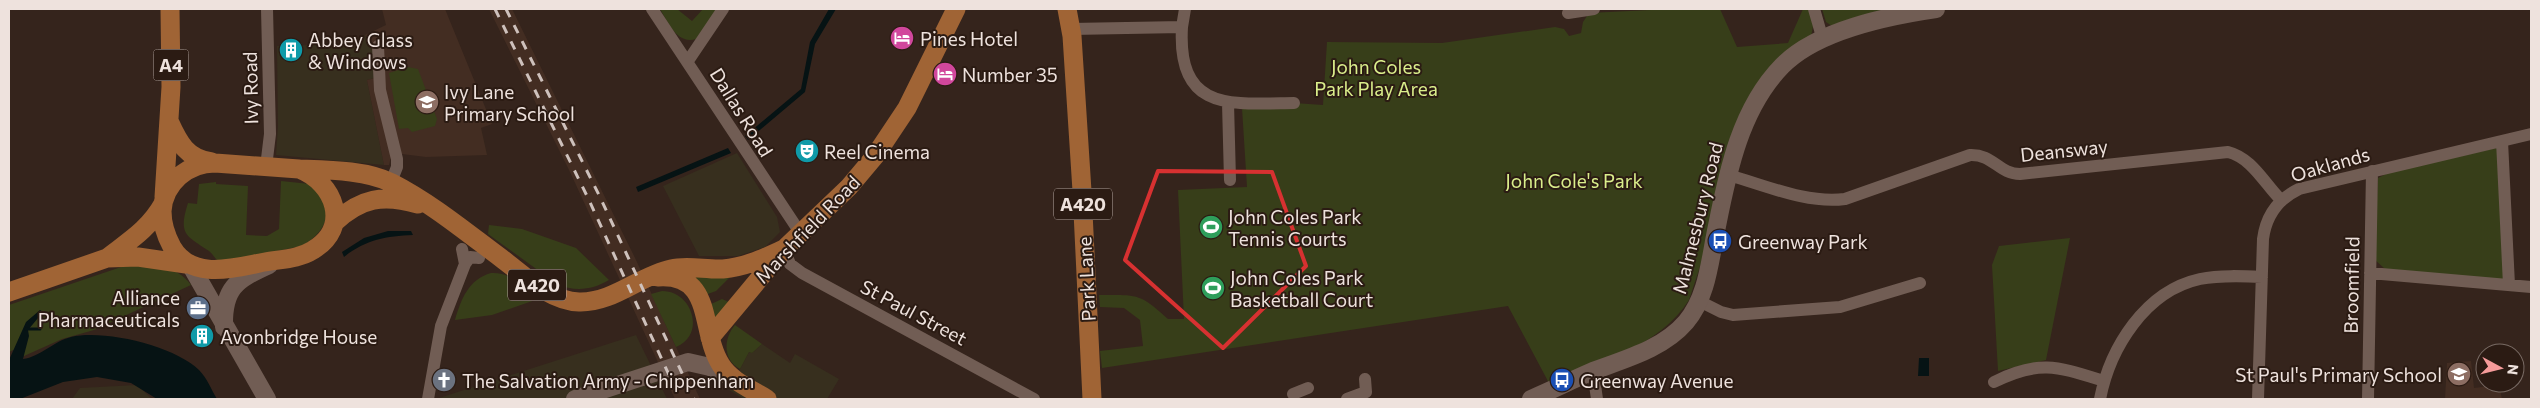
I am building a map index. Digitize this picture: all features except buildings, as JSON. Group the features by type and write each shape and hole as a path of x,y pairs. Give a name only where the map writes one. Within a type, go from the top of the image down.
{"main road":[{"name":"A4","path":"170,9 169,121 163,201 165,232 174,250 188,265"},
{"name":"Marshfield Road","path":"688,362 784,249 854,181 890,135 922,80 956,9"},
{"name":"Park Lane","path":"1067,9 1071,30 1082,191 1092,399"},
{"name":"Malmesbury Road","path":"1531,399 1593,371 1640,353 1668,338 1688,320 1699,301 1707,276 1728,175 1747,119 1764,89 1783,65 1823,40 1866,24 1903,14 1936,9"},
{"name":"A4","path":"169,121 183,148 196,158 215,163"},
{"name":"A4","path":"9,292 107,258 141,233 155,217 172,184 190,168 203,163 299,169 319,180 328,190 334,206 334,222 327,236 314,250 284,258 226,269 138,257 107,258"},
{"name":"A420","path":"299,169 370,176 391,182 438,212 543,289 562,299 575,302 594,301 674,268 722,269 738,267 758,261 784,249"},
{"name":"A420","path":"334,222 356,205 377,199 410,202 438,212"},
{"path":"224,327 226,304 233,286 250,273 284,258"},
{"path":"188,265 267,399"},
{"name":"A420","path":"651,277 674,278 693,288 702,302 714,333 720,363 732,377 767,399"},
{"path":"575,399 688,362 705,365 732,377"}],"street":[{"name":"Ivy Road","path":"266,167 270,134 267,9"},
{"path":"652,9 688,61"},
{"name":"Dallas Road","path":"723,9 688,61 734,136 801,234"},
{"path":"1185,9 1182,27 1182,55 1191,77 1206,94 1228,103 1294,103"},
{"path":"1568,13 1594,9"},
{"path":"1814,9 1823,40"},
{"path":"1071,30 1182,27"},
{"path":"378,46 380,90 397,159 397,167 391,182"},
{"path":"1228,103 1230,180"},
{"name":"Oaklands","path":"2258,399 2265,227 2274,208 2281,200 2299,189 2531,134"},
{"path":"2502,140 2509,285"},
{"name":"Deansway","path":"1728,175 1809,198 1830,201 1845,199 1970,155 1984,156 2009,173 2020,174 2228,152 2236,154 2249,163 2281,200"},
{"name":"Broomfield","path":"2368,399 2372,171"},
{"path":"462,249 465,264"},
{"name":"St Paul Street","path":"784,249 790,264 802,273 1034,399"},
{"path":"428,399 441,326 465,264 470,257 479,258"},
{"path":"2370,273 2531,286"},
{"path":"2100,399 2110,362 2128,331 2146,311 2170,291 2198,279 2212,277 2262,277"},
{"path":"1699,301 1721,312 1734,315 1840,307 1920,283"},
{"path":"1994,382 2024,371 2052,366 2104,381"},
{"path":"1593,371 1597,399"},
{"path":"1347,399 1366,392 1365,379"},
{"path":"1290,398 1308,388"}],"highlighted area":[{"path":"1158,171 1272,172 1306,266 1223,348 1125,260"}],"shaded area":[{"name":"Ivy Lane Primary School","path":"382,9 445,9 492,124 481,128 487,155 426,157 402,154 391,157 389,165 384,165 367,80 375,78 375,53 365,35 386,25"},
{"path":"489,9 512,9 636,260 700,399 675,399 570,172"},
{"path":"829,9 836,9 815,44 805,92 748,140 745,136 801,89 810,42"},
{"path":"365,35 375,53 375,78 367,80 384,165 276,155 278,126 277,46 346,44"},
{"path":"728,148 731,153 638,192 636,187"},
{"path":"737,153 777,217 780,232 765,247 738,256 699,256 663,186"},
{"path":"388,231 411,231 413,235 394,236 376,240 352,251 344,257 342,252 364,238"},
{"path":"40,310 43,312 28,330 29,336 23,359 29,358 71,337 102,335 120,338 157,347 188,361 202,373 217,399 157,399 131,383 97,377 63,382 20,399 9,399 9,360 26,322"},
{"path":"636,335 667,399 436,399"},
{"path":"762,344 790,363 795,354 839,379 827,399 744,399 729,390 749,352 752,353"},
{"path":"1919,358 1929,358 1929,376 1918,376"},
{"name":"St Paul's Primary School","path":"2471,361 2475,393 2501,393 2502,399 2445,399 2447,363"},
{"path":"137,385 152,399 72,399 80,388"}],"green space":[{"path":"660,9 677,9 692,21 703,9 718,9 696,39 689,40 678,36"},
{"name":"John Cole's Park","path":"1720,9 1737,47 1788,43 1803,9 1809,9 1813,26 1811,37 1761,82 1689,300 1662,330 1645,342 1608,361 1550,385 1508,306 1102,368 1100,351 1143,346 1140,320 1124,308 1100,307 1099,295 1129,295 1150,304 1168,319 1184,319 1178,190 1247,187 1242,108 1294,103 1323,105 1327,42 1442,43 1555,27 1564,29 1569,36 1581,33 1583,22 1589,13"},
{"path":"1822,9 1891,9 1832,26 1826,22"},
{"path":"408,67 418,69 437,119 435,126 412,132 408,128 399,129 389,73"},
{"path":"2500,147 2505,281 2385,269 2374,259 2378,178 2388,173"},
{"path":"281,181 310,184 324,199 327,214 325,221 318,233 302,246 221,262 186,233 184,228 185,214 188,203 197,204 199,184 216,182 216,184 248,186 246,235 267,236 279,229"},
{"path":"489,225 522,229 576,248 609,280 583,289 564,287 557,284 488,234"},
{"path":"2070,238 2046,360 1998,371 1992,265 1999,246"},
{"path":"130,264 164,267 179,273 191,285 94,330 62,339 24,356 13,350 9,352 9,305"},
{"path":"491,273 511,277 538,299 492,315 455,320 467,291 477,280"},
{"path":"683,273 731,276 716,291 705,295"},
{"path":"662,291 673,293 681,298 692,314 693,324 691,333 685,341 676,347 651,294"},
{"path":"722,299 731,303 717,322 709,305"},
{"path":"735,325 762,344 752,353 749,352 740,369 730,360 727,349 728,337"}],"waterway":[{"path":"26,329 40,329"}],"railway":[{"path":"495,9 589,200 680,399"},
{"path":"506,9 600,197 694,399"}],"place":[{"name":"Pines Hotel","path":"902,38"},
{"name":"Abbey Glass & Windows","path":"291,50"},
{"name":"Number 35","path":"945,74"},
{"name":"Ivy Lane Primary School","path":"427,102"},
{"name":"Reel Cinema","path":"807,151"},
{"name":"John Coles Park Tennis Courts","path":"1211,227"},
{"name":"Greenway Park","path":"1720,241"},
{"name":"John Coles Park Basketball Court","path":"1213,288"},
{"name":"Alliance Pharmaceuticals","path":"198,308"},
{"name":"Avonbridge House","path":"202,336"},
{"name":"St Paul's Primary School","path":"2459,374"},
{"name":"The Salvation Army - Chippenham","path":"444,380"},
{"name":"Greenway Avenue","path":"1562,380"}],"park label":[{"name":"John Coles Park Play Area","path":"1376,77"}]}
